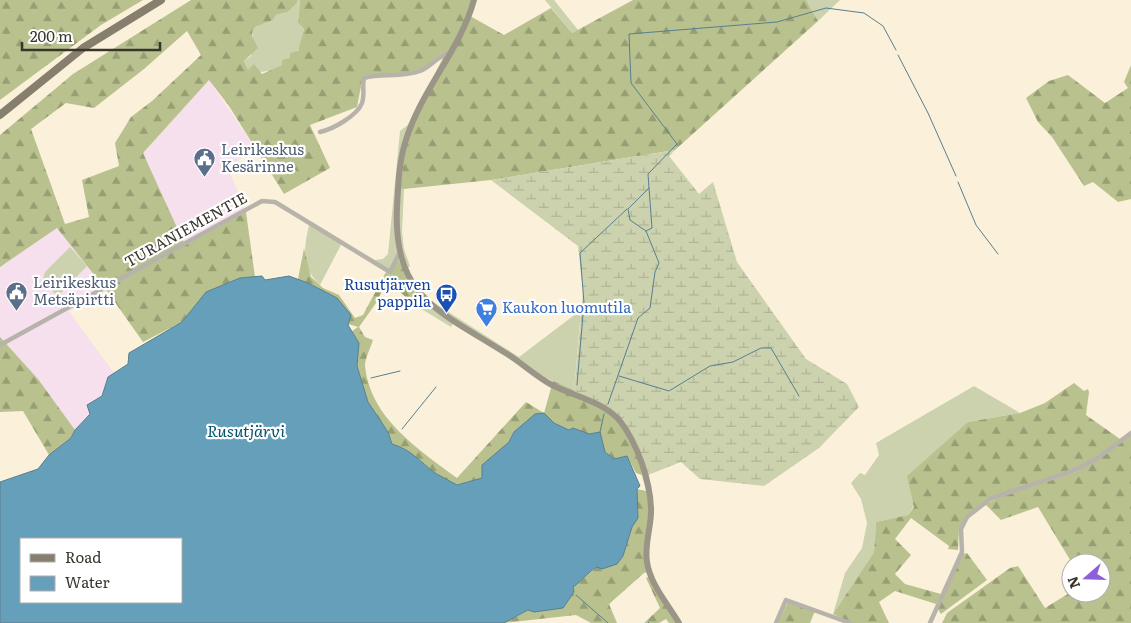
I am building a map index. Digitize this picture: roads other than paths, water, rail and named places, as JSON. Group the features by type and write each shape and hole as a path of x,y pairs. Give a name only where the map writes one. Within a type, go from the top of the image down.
{"main road":[{"path":"0,115 83,48 161,0"},
{"path":"474,0 463,29 426,94 404,144 396,226 399,254 414,286 436,310 504,352 549,383 602,407 620,422 645,472 651,507 648,567 653,581 679,623"}],"street":[{"path":"320,132 335,128 358,110 363,97 364,78 419,71 431,65 440,55 450,53"},
{"name":"TURANIEMENTIE","path":"0,345 262,202 275,202 390,272 399,254"},
{"path":"930,623 962,552 961,529 967,517 990,500 1075,470 1098,458 1131,432"},
{"path":"776,623 786,600 850,623"}],"water":[{"name":"Rusutjärvi","path":"262,276 265,280 289,276 308,283 337,298 351,315 348,325 359,343 357,366 368,402 388,432 392,444 399,446 435,473 457,485 482,478 482,465 509,442 514,432 535,414 544,413 554,423 569,430 573,428 589,434 600,432 605,452 614,459 627,456 640,486 637,489 638,518 632,527 623,556 617,564 602,569 597,567 590,572 573,587 574,592 563,608 534,612 528,610 504,623 0,623 0,482 38,469 49,455 71,438 75,430 90,414 87,405 102,396 108,377 128,364 129,353 182,322 206,292 240,278"}],"waterway":[{"path":"608,404 638,318 650,308 655,272 659,263 646,231 630,220 628,209 649,188 648,174 677,144 631,83 629,34 777,22 826,8 864,13 883,26 896,50"},
{"path":"898,55 928,113 956,176"},
{"path":"958,182 976,225 998,254"},
{"path":"646,231 652,228 649,188"},
{"path":"577,385 584,303 580,253 627,209"},
{"path":"619,376 669,391 710,366 733,362 761,348 771,348 799,396"},
{"path":"371,378 400,371"},
{"path":"402,429 436,387"},
{"path":"600,432 604,414"},
{"path":"576,595 608,623"}],"place":[{"name":"Leirikeskus Kesärinne","path":"205,178"},
{"name":"Leirikeskus Metsäpirtti","path":"17,311"},
{"name":"Rusutjärven pappila","path":"447,313"},
{"name":"Kaukon luomutila","path":"486,327"}]}
